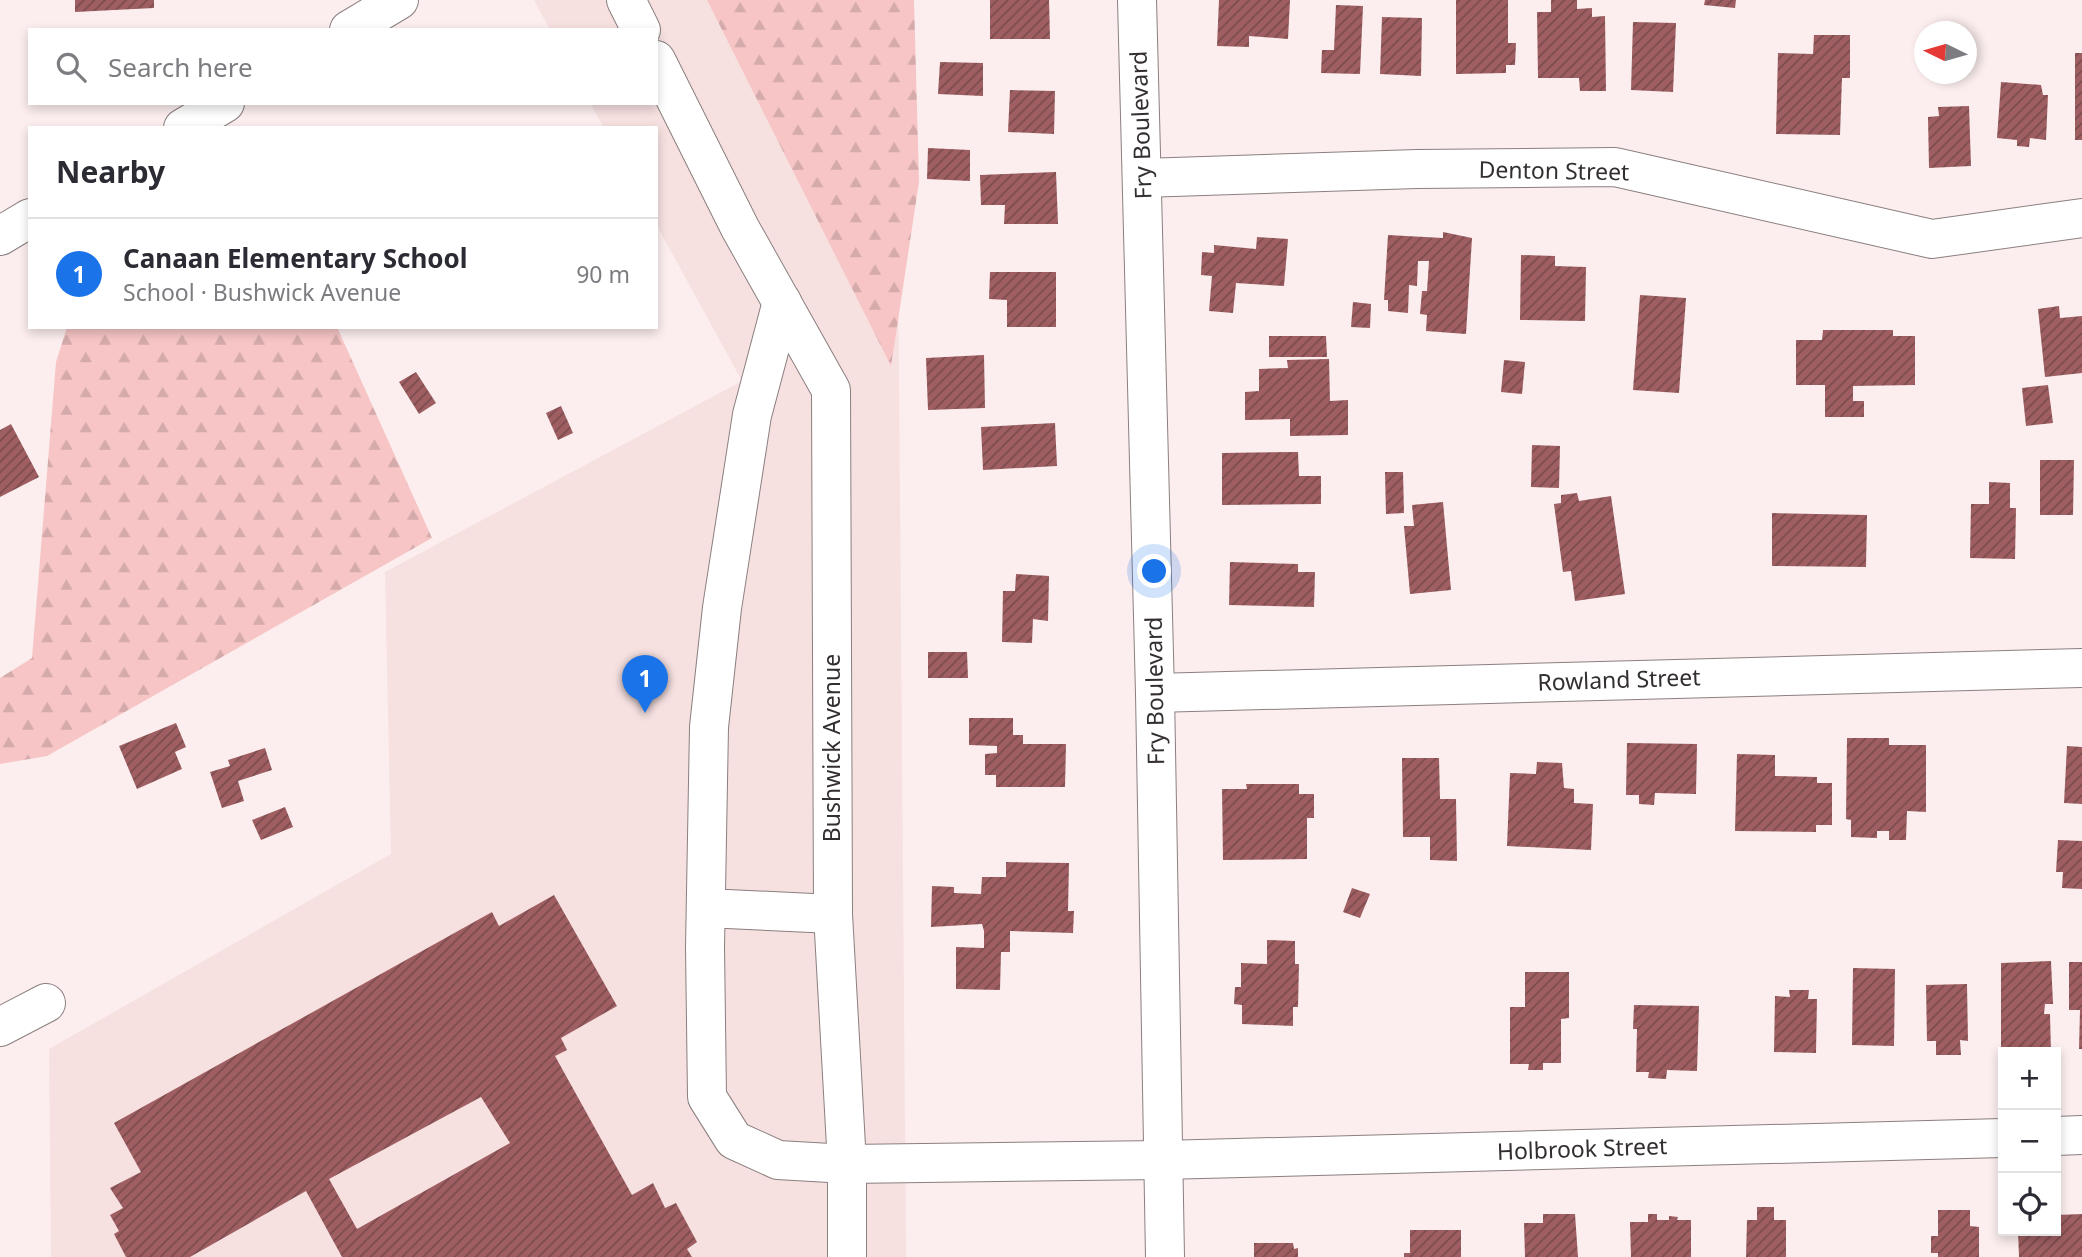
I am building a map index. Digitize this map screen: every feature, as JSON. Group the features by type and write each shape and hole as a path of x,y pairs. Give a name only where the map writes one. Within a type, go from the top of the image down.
{"street":[{"path":"626,0 640,28"},
{"name":"Fry Boulevard","path":"1137,0 1155,693 1161,1160 1165,1257"},
{"path":"352,28 395,1"},
{"name":"Bushwick Avenue","path":"658,64 740,228 831,390 832,914 847,1164 848,1257"},
{"path":"186,126 222,105"},
{"name":"Denton Street","path":"1143,178 1417,169 1615,167 1931,239 2082,218"},
{"path":"0,236 28,219"},
{"path":"782,302 752,415 722,608 709,727 706,908 708,1097 734,1140 778,1160 847,1164 1161,1160"},
{"name":"Rowland Street","path":"1155,693 2082,668"},
{"path":"706,908 832,914"},
{"path":"0,1027 46,1003"},
{"path":"2061,1136 2082,1135"},
{"name":"Holbrook Street","path":"1161,1160 1998,1138"}],"shaded area":[{"path":"534,0 896,0 906,1257 51,1257 49,1049 391,854 385,572 742,381 658,228 658,126 603,126 591,105 658,105 658,28 549,28"}],"green space":[{"path":"707,0 914,0 919,182 891,366"},
{"path":"66,329 338,329 432,538 47,756 0,764 0,678 32,658 56,362"}],"building":[{"path":"75,0 154,0 154,8 75,12"},
{"path":"990,0 1049,0 1050,39 990,39"},
{"path":"1219,0 1290,0 1288,39 1249,36 1249,47 1217,46"},
{"path":"1456,0 1508,0 1508,43 1516,43 1515,65 1506,65 1506,73 1456,74"},
{"path":"1551,0 1577,0 1577,9 1592,8 1592,17 1605,16 1606,91 1580,91 1579,78 1538,78 1537,12 1551,12"},
{"path":"1705,0 1736,0 1735,8 1704,5"},
{"path":"1336,5 1363,6 1360,74 1321,73 1322,50 1334,50"},
{"path":"1382,17 1422,18 1421,76 1380,74"},
{"path":"1633,22 1676,23 1673,92 1631,90"},
{"path":"1814,35 1850,35 1850,78 1842,78 1840,135 1776,134 1778,53 1813,54"},
{"path":"2075,53 2082,53 2082,140 2075,140"},
{"path":"940,62 983,63 983,96 938,94"},
{"path":"2001,82 2041,85 2043,95 2048,95 2046,140 2030,138 2029,147 2017,146 2017,140 1997,138"},
{"path":"1010,90 1055,91 1054,134 1008,132"},
{"path":"1969,106 1971,166 1929,168 1928,117 1939,116 1938,107"},
{"path":"928,148 970,150 970,181 927,179"},
{"path":"1056,172 1058,224 1004,224 1005,205 981,205 980,175"},
{"path":"1443,232 1472,238 1466,334 1426,331 1427,315 1420,314 1422,291 1427,291 1429,261 1418,261 1417,286 1409,285 1408,313 1388,311 1388,300 1384,300 1388,235 1443,238"},
{"path":"1257,237 1288,239 1284,286 1236,283 1233,313 1209,311 1212,276 1201,275 1202,252 1214,253 1214,245 1256,249"},
{"path":"1521,255 1555,256 1555,266 1586,267 1585,321 1520,320"},
{"path":"990,272 1056,272 1056,327 1007,327 1007,300 989,299"},
{"path":"1640,295 1686,298 1679,393 1633,390"},
{"path":"1353,302 1371,304 1370,328 1351,327"},
{"path":"2059,306 2060,318 2082,316 2082,373 2045,377 2038,309"},
{"path":"1823,330 1893,330 1893,336 1915,336 1915,385 1853,386 1853,401 1864,401 1864,417 1825,417 1825,385 1796,385 1796,340 1822,340"},
{"path":"1269,336 1326,336 1327,357 1269,357"},
{"path":"984,355 985,408 928,410 926,358"},
{"path":"1329,359 1330,401 1348,400 1348,435 1290,436 1290,419 1245,420 1245,392 1259,391 1259,369 1288,368 1287,360"},
{"path":"1504,360 1525,362 1522,394 1501,392"},
{"path":"416,372 436,403 419,414 399,382"},
{"path":"2048,385 2053,423 2026,426 2022,388"},
{"path":"561,406 573,433 558,440 546,413"},
{"path":"1055,423 1057,466 983,470 981,427"},
{"path":"11,424 39,477 0,497 0,430"},
{"path":"1532,445 1560,446 1559,488 1531,487"},
{"path":"1298,452 1299,476 1321,476 1321,504 1222,505 1222,453"},
{"path":"2040,460 2074,460 2073,515 2040,515"},
{"path":"1385,472 1403,472 1404,513 1386,514"},
{"path":"1989,482 2010,483 2010,508 2016,508 2015,559 1970,558 1971,504 1989,504"},
{"path":"1577,493 1579,501 1611,496 1625,594 1575,601 1571,571 1563,572 1554,504 1561,503 1561,495"},
{"path":"1443,502 1451,590 1410,594 1404,526 1414,526 1412,505"},
{"path":"1772,513 1867,515 1866,567 1772,566"},
{"path":"1230,562 1298,564 1298,572 1315,572 1314,607 1229,605"},
{"path":"1016,574 1049,576 1048,621 1033,619 1032,643 1002,642 1003,591 1015,591"},
{"path":"928,652 967,652 968,678 928,678"},
{"path":"969,718 1013,718 1013,735 1023,735 1023,744 1066,744 1065,787 996,787 996,775 985,775 985,754 997,753 997,746 969,745"},
{"path":"176,723 186,747 175,752 182,769 137,789 119,746"},
{"path":"1847,738 1889,738 1889,745 1926,745 1926,812 1907,811 1906,840 1889,840 1889,831 1877,831 1877,838 1851,837 1851,820 1846,819"},
{"path":"1627,743 1697,744 1696,794 1655,793 1654,805 1639,804 1639,795 1626,795"},
{"path":"2067,746 2082,747 2082,804 2064,803"},
{"path":"265,748 272,770 238,781 244,801 222,808 210,772 230,766 228,760"},
{"path":"1737,754 1775,755 1775,776 1817,777 1817,783 1832,783 1832,825 1816,825 1816,832 1735,831"},
{"path":"1402,758 1439,758 1440,799 1456,799 1457,861 1430,860 1430,837 1403,837"},
{"path":"1537,762 1562,763 1564,788 1574,789 1574,803 1593,804 1591,850 1507,846 1510,773 1536,774"},
{"path":"1246,784 1299,784 1299,794 1314,794 1314,818 1307,818 1307,859 1223,860 1222,789 1247,789"},
{"path":"285,807 293,827 261,840 252,820"},
{"path":"2058,840 2082,841 2082,889 2062,888 2063,872 2056,872"},
{"path":"1006,862 1069,863 1068,911 1074,911 1073,933 1010,931 1010,952 1001,952 1000,990 956,989 956,947 984,948 984,931 982,924 931,927 932,886 954,887 954,893 981,894 982,877 1006,877"},
{"path":"1352,888 1370,894 1360,918 1343,912"},
{"path":"554,895 617,1006 561,1038 567,1050 555,1056 632,1195 653,1183 665,1208 676,1203 697,1242 687,1249 692,1257 342,1257 306,1191 190,1257 126,1257 114,1234 119,1231 110,1215 123,1208 110,1188 141,1172 114,1123 492,912 499,926","holes":["481,1097 510,1143 357,1229 329,1179"]},
{"path":"1267,940 1295,941 1295,964 1299,964 1298,1007 1293,1007 1293,1026 1242,1024 1242,1005 1234,1004 1235,987 1241,987 1241,963 1267,964"},
{"path":"2051,961 2053,1004 2045,1004 2044,1014 2050,1014 2051,1047 2001,1047 2001,963"},
{"path":"2069,962 2082,962 2082,1049 2079,1049 2080,1010 2069,1010"},
{"path":"1853,968 1895,969 1894,1046 1852,1045"},
{"path":"1525,972 1569,972 1569,1018 1561,1019 1561,1063 1543,1063 1543,1070 1528,1070 1529,1064 1510,1064 1510,1007 1525,1007"},
{"path":"1967,984 1968,1041 1960,1040 1961,1055 1936,1055 1936,1041 1927,1041 1926,985"},
{"path":"1789,990 1809,990 1808,999 1817,999 1816,1053 1774,1052 1775,996 1790,997"},
{"path":"1634,1005 1699,1006 1697,1071 1667,1070 1666,1079 1648,1078 1649,1072 1636,1072 1637,1029 1633,1029"},
{"path":"1757,1207 1774,1207 1774,1220 1786,1220 1786,1257 1746,1257 1747,1220 1757,1220"},
{"path":"1938,1210 1970,1210 1970,1226 1979,1227 1979,1257 1938,1257 1938,1253 1931,1253 1931,1236 1938,1236"},
{"path":"1543,1214 1575,1214 1578,1257 1525,1257 1524,1223 1543,1223"},
{"path":"1648,1214 1657,1214 1657,1220 1669,1220 1669,1216 1678,1217 1677,1220 1691,1220 1691,1257 1631,1257 1630,1222 1648,1222"},
{"path":"2082,1214 2082,1257 2019,1257 2018,1236 2061,1236 2061,1215"},
{"path":"1410,1230 1461,1230 1461,1257 1404,1257 1404,1253 1410,1253"},
{"path":"1254,1243 1293,1243 1294,1249 1298,1248 1298,1257 1254,1257"}],"place":[{"name":"Canaan Elementary School","path":"645,713"}]}
